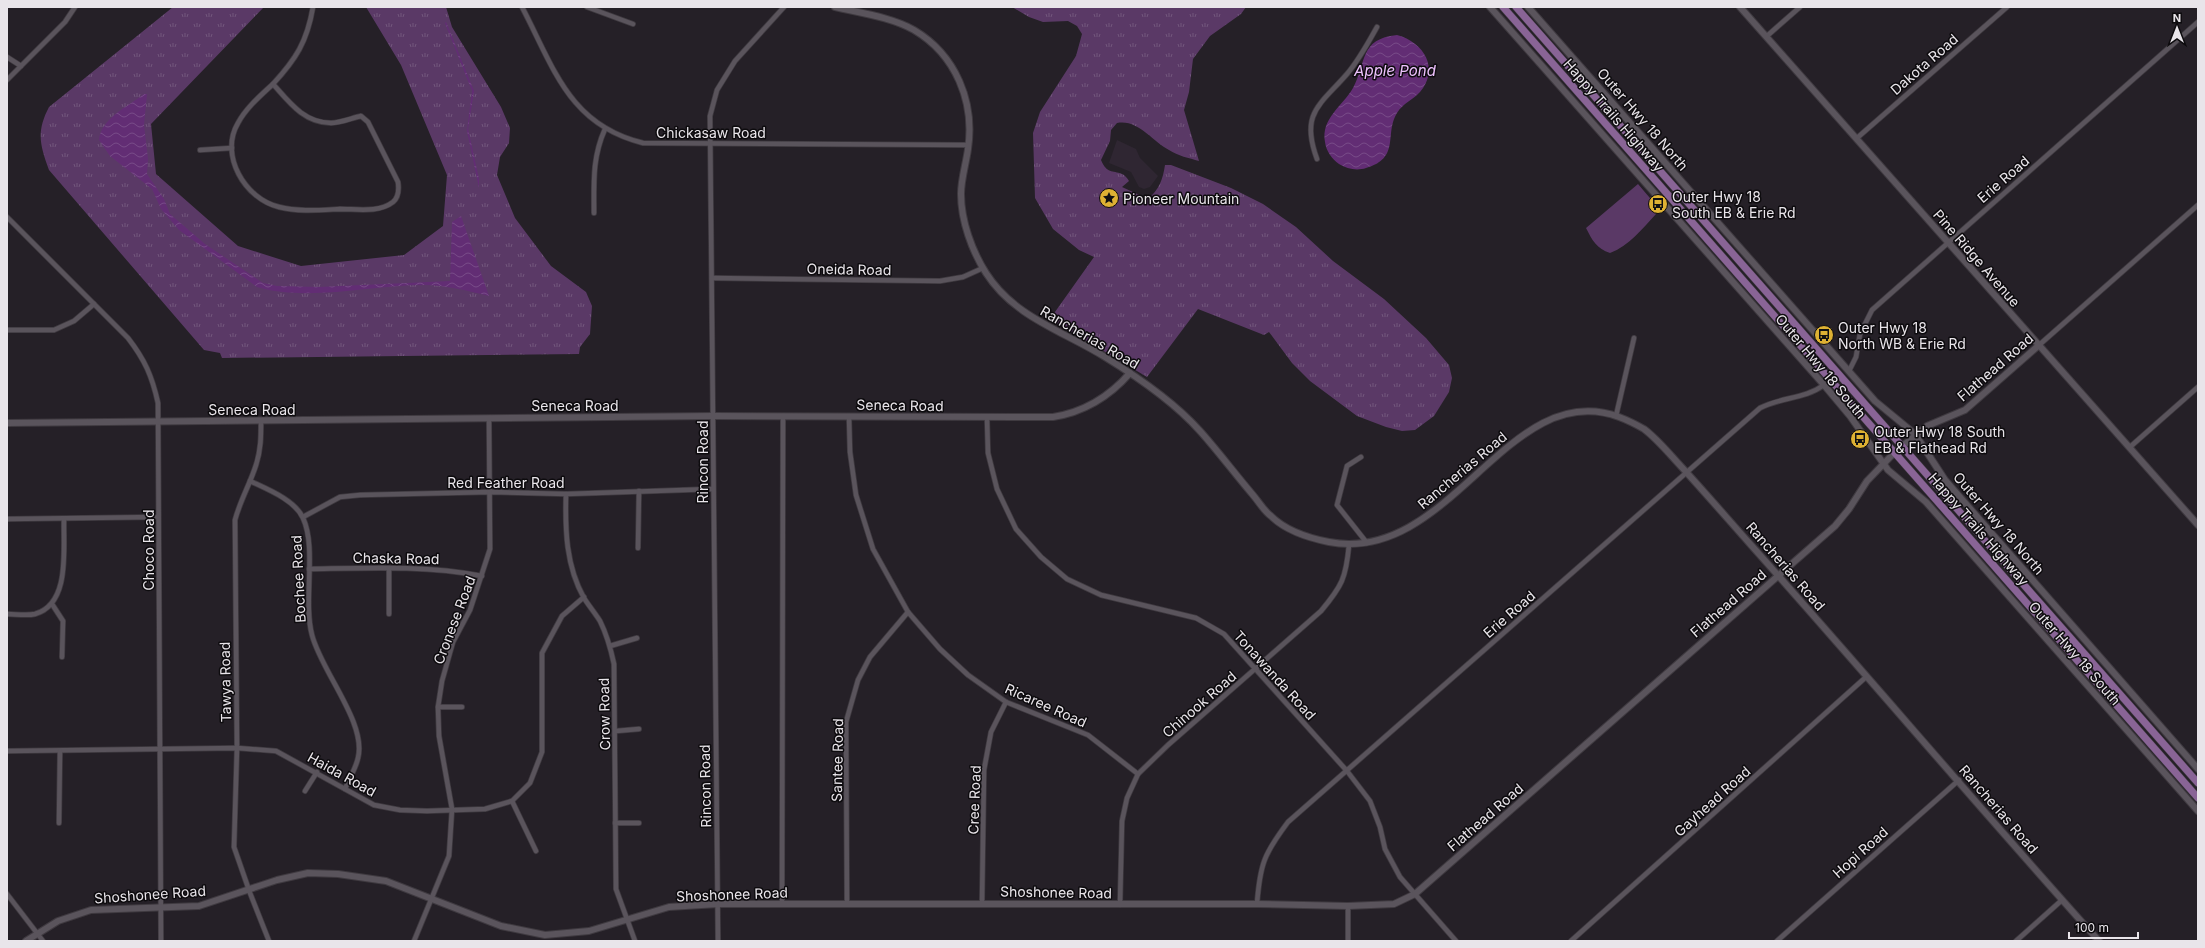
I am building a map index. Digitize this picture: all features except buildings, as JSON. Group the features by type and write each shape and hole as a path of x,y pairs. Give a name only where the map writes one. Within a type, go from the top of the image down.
{"main road":[{"name":"Happy Trails Highway","path":"1503,7 2198,798"},
{"name":"Happy Trails Highway","path":"1516,7 2198,783"}],"street":[{"path":"7,80 65,22 74,7"},
{"path":"273,84 300,113 316,121 332,123 361,116 368,122 398,182 399,191 394,201 378,209 295,210 278,207 264,201 250,191 241,180 235,165 232,148 237,124 247,110 273,84 296,56 309,30 312,7"},
{"name":"Chickasaw Road","path":"522,7 572,101 588,118 605,130 624,138 643,142 969,144"},
{"path":"587,7 633,24"},
{"name":"Rincon Road","path":"718,941 710,116 717,90 735,61 784,7"},
{"name":"Rancherias Road","path":"835,7 889,21 913,30 937,48 953,67 964,89 970,119 969,144 961,194 964,217 972,244 983,268 996,287 1020,310 1102,355 1130,373 1197,427 1272,518 1305,537 1349,545 1368,544 1400,534 1437,510 1517,440 1541,422 1581,411 1616,416 1644,429 1686,472 1778,575 2099,941"},
{"name":"Outer Hwy 18 South","path":"1490,7 1824,385 1850,416 1883,463 1926,502 2198,811"},
{"name":"Outer Hwy 18 North","path":"1528,7 1874,401 1916,434 1945,480 2198,769"},
{"name":"Pine Ridge Avenue","path":"1740,7 1857,138 2038,346 2130,447 2198,525"},
{"path":"1767,36 1800,7"},
{"name":"Dakota Road","path":"1857,138 2007,7"},
{"name":"Erie Road","path":"1849,371 1856,357 1860,334 1872,310 2198,22"},
{"path":"1317,159 1311,143 1310,129 1317,105 1346,74 1377,27"},
{"path":"7,57 21,66"},
{"path":"594,213 594,170 597,148 605,130"},
{"path":"200,150 232,148"},
{"name":"Flathead Road","path":"1415,894 1835,526 1849,509 1867,481 1894,453 1927,426 1965,410 2198,205"},
{"name":"Choco Road","path":"7,217 128,338 144,359 153,379 158,403 161,941"},
{"name":"Oneida Road","path":"712,278 940,281 963,277 983,268"},
{"path":"7,330 54,330 74,321 94,304"},
{"path":"1616,416 1634,338"},
{"name":"Seneca Road","path":"7,423 713,416 1054,417 1073,413 1098,402 1112,392 1130,373"},
{"name":"Erie Road","path":"1257,904 1259,877 1269,848 1288,822 1760,408 1773,401 1811,394 1824,385"},
{"path":"2130,447 2198,387"},
{"path":"782,904 783,416"},
{"name":"Ricaree Road","path":"850,417 850,452 856,495 873,549 908,612 940,649 968,675 1006,702 1088,735 1138,774"},
{"name":"Cronese Road","path":"414,941 449,856 452,810 439,736 438,707 442,681 454,642 470,610 490,549 491,492 489,418"},
{"name":"Tonawanda Road","path":"986,418 988,453 997,489 1016,529 1041,557 1067,579 1101,596 1196,618 1224,634 1347,771 1370,801 1380,827 1385,849 1400,876 1456,941"},
{"name":"Tawya Road","path":"261,421 261,443 257,464 241,499 235,520 237,748 234,847 248,890 269,941"},
{"path":"1361,457 1347,466 1337,504 1368,544"},
{"name":"Bochee Road","path":"250,481 276,494 291,505 303,517 308,532 309,609 312,635 358,732 358,758 345,789"},
{"name":"Red Feather Road","path":"303,517 340,497 360,495 491,492 566,494 713,489"},
{"path":"638,548 639,491"},
{"name":"Crow Road","path":"566,494 565,529 570,561 584,597 600,621 610,646 614,664 616,731 616,889 635,941"},
{"path":"7,519 158,517"},
{"path":"7,614 35,614 52,604 62,584 64,519"},
{"name":"Chinook Road","path":"1120,905 1122,821 1127,798 1138,774 1168,745 1321,611 1340,588 1347,566 1349,545"},
{"path":"389,568 389,614"},
{"name":"Chaska Road","path":"309,569 389,568 450,570 482,576"},
{"name":"Haida Road","path":"7,751 237,748 276,750 374,805 427,811 485,809 512,801 530,783 542,752 542,653 562,616 584,597"},
{"path":"52,604 63,621 62,657"},
{"name":"Santee Road","path":"847,904 846,722 858,680 870,657 908,612"},
{"path":"610,646 637,638"},
{"name":"Gayhead Road","path":"1571,941 1866,677"},
{"name":"Cree Road","path":"982,903 984,770 991,732 1006,702"},
{"path":"438,707 462,707"},
{"path":"616,731 639,730"},
{"path":"60,750 60,823"},
{"path":"305,791 317,772"},
{"name":"Hopi Road","path":"1777,941 1958,780"},
{"path":"512,801 536,850"},
{"path":"615,823 639,823"},
{"name":"Shoshonee Road","path":"26,941 58,921 91,910 118,907 161,908 199,906 277,880 308,873 338,874 386,880 501,926 545,935 589,931 669,907 718,904 982,903 1120,905 1257,904 1348,906 1394,904 1415,894"},
{"path":"7,894 43,941"},
{"path":"2016,941 2062,900"},
{"path":"1348,906 1348,941"}],"shaded area":[{"path":"1117,140 1136,149 1140,158 1158,176 1150,187 1144,189 1139,187 1131,172 1109,163"}],"green space":[{"path":"173,7 264,7 151,124 156,174 238,246 301,266 404,255 443,226 447,175 401,65 366,7 446,7 452,27 501,107 510,128 509,143 500,157 497,175 515,218 551,266 586,292 592,306 590,334 580,347 579,354 222,358 220,353 204,350 49,170 43,153 41,138 42,124 49,107"},
{"path":"1012,7 1246,7 1241,14 1210,36 1193,59 1189,92 1184,110 1199,161 1172,152 1138,127 1125,123 1117,123 1111,130 1110,141 1101,160 1105,168 1122,174 1127,178 1129,181 1122,187 1148,199 1160,184 1165,165 1171,165 1231,188 1263,204 1296,227 1333,261 1384,299 1426,338 1449,365 1452,378 1449,392 1434,416 1415,430 1402,431 1386,427 1357,416 1310,381 1292,363 1269,332 1264,335 1198,309 1147,377 1050,319 1094,257 1079,250 1053,229 1035,198 1033,133 1040,112 1076,56 1082,34 1077,26 1068,21 1043,22 1029,17"},
{"path":"1638,184 1655,204 1656,214 1623,246 1610,253 1605,251 1595,244 1586,228"}],"water":[{"path":"446,22 474,91 468,129 479,179 479,188 467,131 472,91 445,23"},
{"name":"Apple Pond","path":"1397,35 1415,44 1426,58 1429,66 1429,74 1426,83 1420,92 1397,113 1393,121 1388,152 1384,158 1377,164 1363,169 1352,169 1345,167 1336,162 1328,152 1325,142 1326,126 1333,113 1353,88 1366,53 1370,47 1376,41 1385,37"},
{"path":"144,94 147,94 144,125 148,159 147,174 164,199 170,214 205,244 263,283 277,286 319,287 450,281 452,222 461,216 489,296 432,285 318,293 276,291 257,287 179,230 161,209 152,189 110,156 99,140 101,132 110,119"}],"place":[{"name":"Pioneer Mountain","path":"1109,198"},
{"name":"Outer Hwy 18 South EB & Erie Rd","path":"1658,204"},
{"name":"Outer Hwy 18 North WB & Erie Rd","path":"1824,335"},
{"name":"Outer Hwy 18 South EB & Flathead Rd","path":"1860,439"}]}
